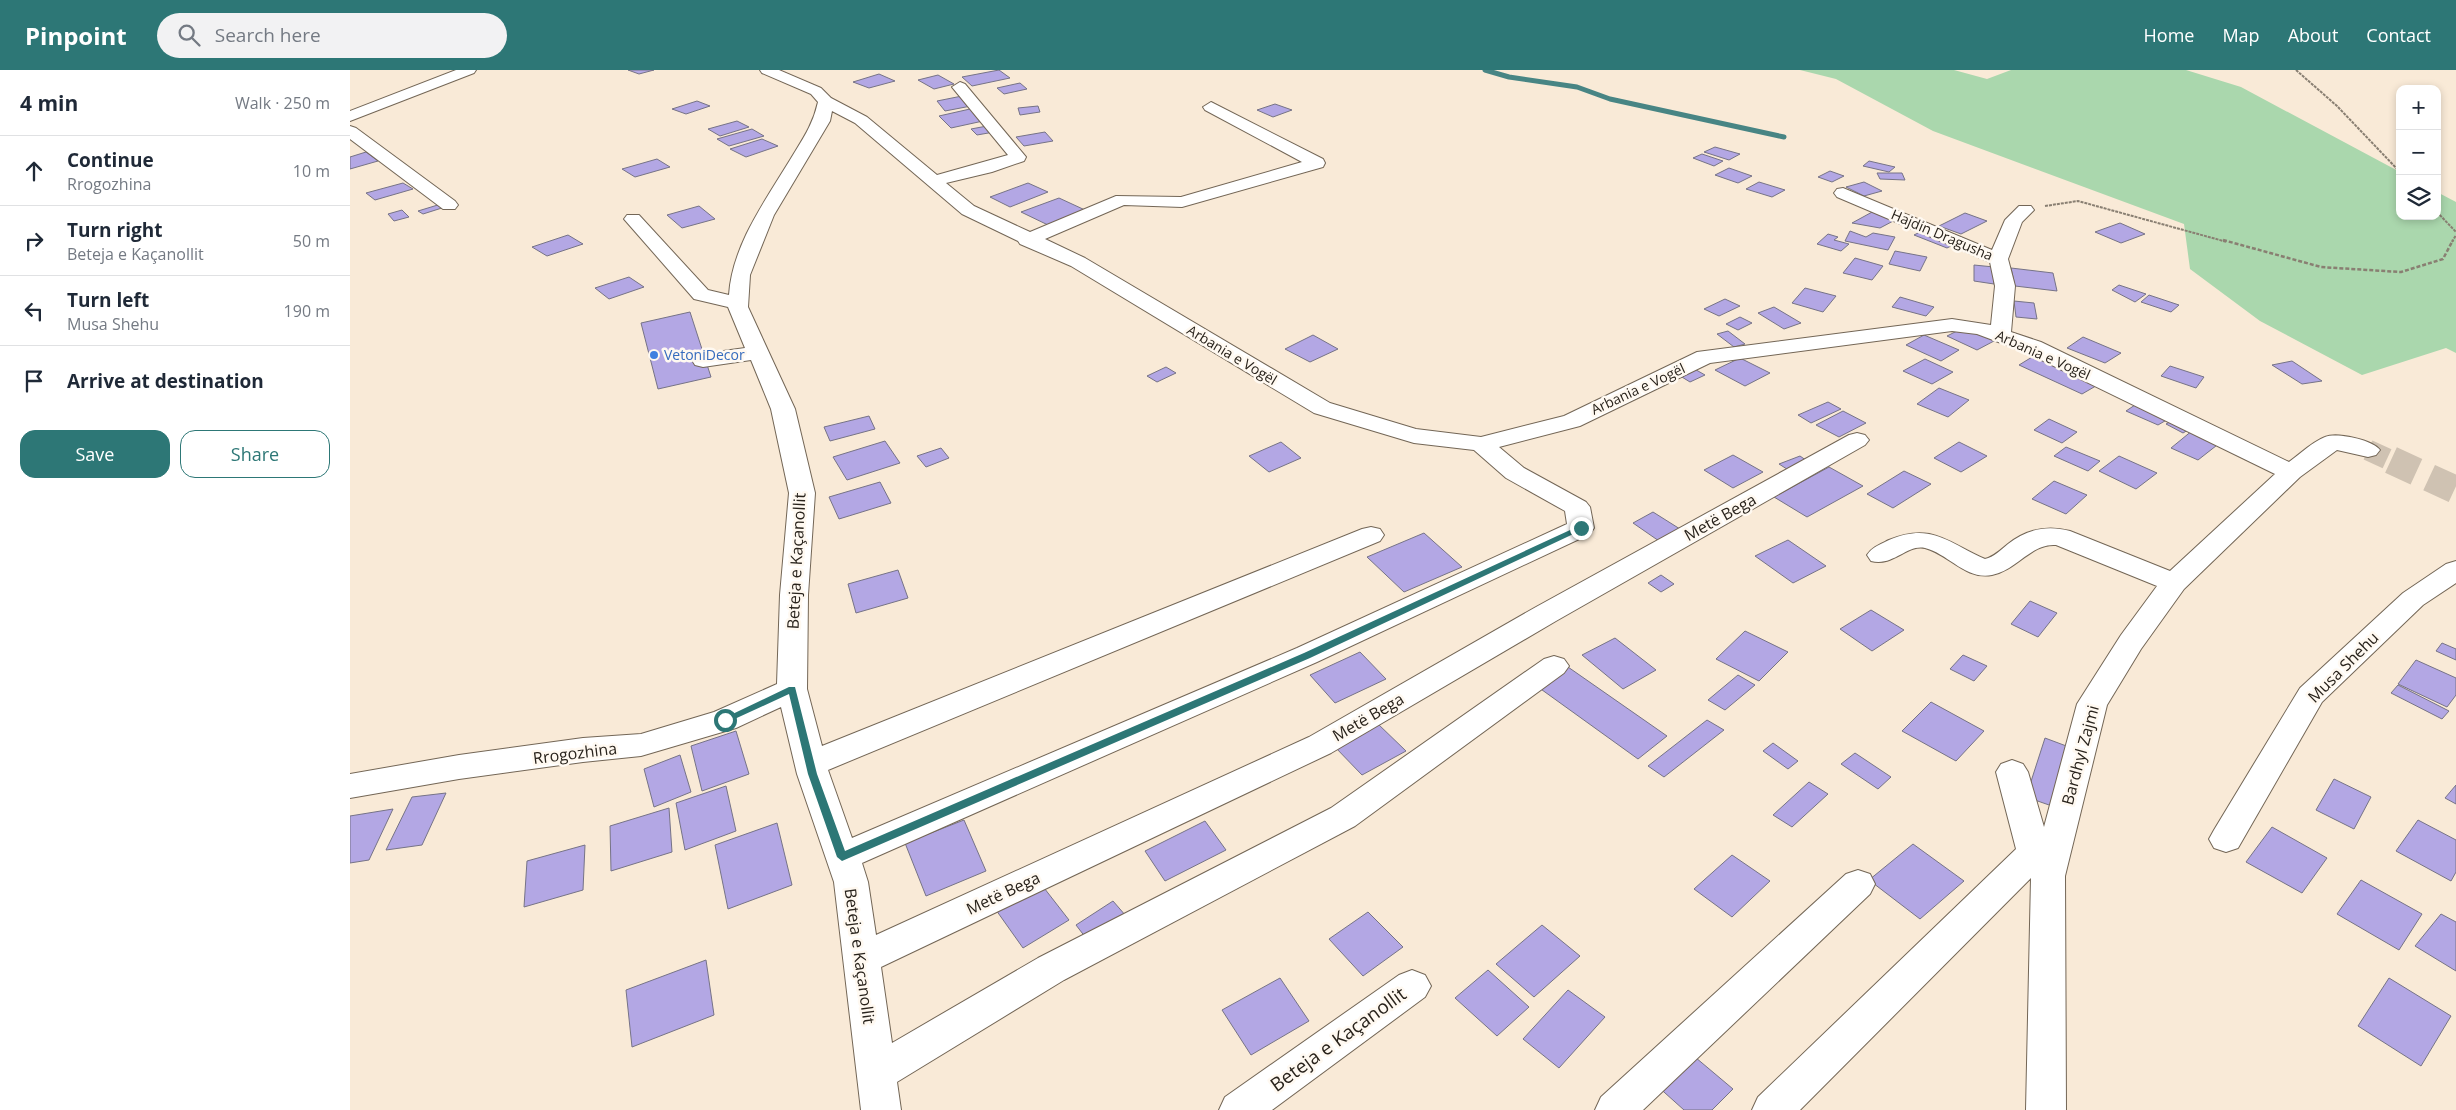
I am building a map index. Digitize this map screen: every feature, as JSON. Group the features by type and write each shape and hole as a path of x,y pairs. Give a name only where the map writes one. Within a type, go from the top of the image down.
{"street":[{"path":"350,116 469,70"},
{"path":"767,70 816,91 826,101"},
{"path":"932,181 986,168 1018,157 960,87"},
{"name":"Arbania e Vogël","path":"826,101 861,120 968,210 1027,240 1078,262 1322,408 1414,436 1481,444 1572,421 1705,358 1952,325 1980,328 2032,347 2291,472"},
{"name":"Beteja e Kaçanollit","path":"826,101 822,121 765,215 740,275 738,303 783,409 802,493 794,595 792,689 810,764 851,882 881,1110"},
{"path":"1027,240 1122,200 1182,202 1317,163 1211,107"},
{"path":"350,131 449,205"},
{"name":"Hajdin Dragusha","path":"1843,192 1998,259 2004,269 2004,318 2000,334"},
{"path":"1998,259 2014,220 2025,210"},
{"path":"633,219 701,295 738,303"},
{"path":"703,360 758,353"},
{"name":"Metë Bega","path":"861,959 1320,744 1546,614 1857,440"},
{"path":"2291,472 2332,442 2358,446 2368,450"},
{"path":"842,857 1307,656 1581,528 1577,507 1515,473 1481,444"},
{"name":"Bardhyl Zajmi","path":"2046,1110 2048,876 2092,704 2130,642 2174,583 2291,472"},
{"path":"810,764 1371,535"},
{"path":"1880,555 1910,540 1924,539 1940,544 1972,563 1984,567 1998,565 2033,539 2045,536 2060,537 2174,583"},
{"name":"Musa Shehu","path":"2226,839 2311,695 2413,599 2456,570"},
{"path":"876,1073 1051,969 1343,817 1554,666"},
{"name":"Rrogozhina","path":"350,786 459,767 583,750 641,745 725,720 792,689"},
{"path":"1772,1110 2034,853 2012,772"},
{"path":"1615,1110 1858,884"},
{"name":"Beteja e Kaçanollit","path":"1239,1110 1412,986"}],"path":[{"path":"2296,70 2337,106 2396,168"},
{"path":"2025,210 2078,201 2283,257 2331,268 2401,272 2443,259 2456,233 2441,216"}],"green space":[{"path":"1800,70 1954,70 1987,79 2011,70 2186,70 2241,87 2396,170 2396,220 2441,220 2441,194 2456,202 2456,353 2446,348 2362,375 2260,321 2190,269 2184,224 1933,131 1836,79"}],"building":[{"path":"628,70 654,70 639,74"},
{"path":"999,70 1010,78 972,86 962,77"},
{"path":"879,74 895,81 869,88 853,82"},
{"path":"938,75 954,84 934,89 918,80"},
{"path":"1020,83 1027,89 1004,94 997,88"},
{"path":"962,96 971,106 945,111 937,101"},
{"path":"697,101 710,106 686,114 672,109"},
{"path":"1275,104 1292,110 1273,117 1257,110"},
{"path":"1038,106 1040,112 1020,115 1018,108"},
{"path":"970,109 983,121 951,128 939,116"},
{"path":"737,121 749,127 720,136 708,129"},
{"path":"987,126 994,132 977,135 971,129"},
{"path":"752,129 764,136 729,146 717,139"},
{"path":"1045,132 1053,141 1024,146 1016,137"},
{"path":"762,139 778,146 746,157 730,149"},
{"path":"1715,147 1740,154 1729,160 1704,152"},
{"path":"366,152 378,161 350,169 350,157"},
{"path":"1702,154 1723,161 1714,166 1693,158"},
{"path":"657,159 670,167 635,177 622,169"},
{"path":"1869,161 1895,167 1889,172 1863,166"},
{"path":"1729,168 1752,176 1738,183 1715,175"},
{"path":"1830,171 1844,176 1832,182 1818,177"},
{"path":"1877,173 1902,173 1905,180 1880,179"},
{"path":"1759,182 1785,190 1772,197 1746,189"},
{"path":"1864,182 1882,191 1864,196 1846,187"},
{"path":"403,183 413,189 375,200 366,193"},
{"path":"1028,183 1048,192 1010,207 990,197"},
{"path":"1059,198 1085,210 1048,225 1021,212"},
{"path":"441,204 445,207 423,214 418,211"},
{"path":"699,206 715,219 682,228 667,215"},
{"path":"402,210 409,217 394,221 388,214"},
{"path":"1874,211 1897,219 1880,228 1852,223"},
{"path":"1965,213 1987,221 1961,234 1939,226"},
{"path":"2120,223 2145,234 2121,243 2095,232"},
{"path":"1850,231 1866,237 1873,233 1895,237 1888,250 1845,241"},
{"path":"1922,231 1955,244 1947,248 1914,235"},
{"path":"1828,234 1838,237 1834,240 1849,244 1841,251 1817,244"},
{"path":"568,235 583,244 547,256 532,247"},
{"path":"1895,251 1927,257 1920,271 1889,264"},
{"path":"1855,258 1883,266 1872,280 1843,273"},
{"path":"1974,265 1994,267 1994,284 1974,281"},
{"path":"2011,268 2053,273 2057,291 2015,286"},
{"path":"629,277 644,287 609,299 595,288"},
{"path":"2119,285 2146,294 2135,302 2112,290"},
{"path":"1805,288 1836,296 1823,312 1792,303"},
{"path":"2149,295 2179,305 2171,312 2141,302"},
{"path":"1900,297 1934,307 1926,316 1892,307"},
{"path":"1725,299 1740,306 1719,316 1704,309"},
{"path":"2014,301 2034,303 2037,319 2016,317"},
{"path":"1774,307 1801,323 1784,329 1758,313"},
{"path":"690,312 711,377 658,389 641,323"},
{"path":"1740,317 1752,323 1738,330 1726,324"},
{"path":"1965,327 1994,341 1977,350 1947,336"},
{"path":"1728,331 1745,344 1734,347 1717,334"},
{"path":"1313,335 1338,349 1310,362 1285,349"},
{"path":"1924,335 1959,350 1941,361 1906,345"},
{"path":"2083,337 2121,353 2105,363 2067,348"},
{"path":"2037,354 2101,383 2082,394 2019,365"},
{"path":"1740,358 1770,373 1745,386 1715,370"},
{"path":"1925,359 1953,372 1932,384 1903,371"},
{"path":"2292,361 2322,381 2302,384 2272,365"},
{"path":"2170,366 2204,377 2196,388 2161,376"},
{"path":"1166,367 1176,373 1157,382 1147,376"},
{"path":"1691,367 1705,375 1690,382 1677,374"},
{"path":"1939,388 1969,400 1948,417 1917,404"},
{"path":"1828,402 1841,409 1811,423 1798,415"},
{"path":"2138,403 2170,418 2158,425 2126,411"},
{"path":"1843,411 1866,423 1839,437 1816,425"},
{"path":"869,416 875,429 830,441 824,427"},
{"path":"2049,419 2077,432 2062,443 2034,430"},
{"path":"2175,419 2193,427 2183,433 2166,424"},
{"path":"2193,430 2221,442 2198,460 2171,448"},
{"path":"885,441 900,463 847,480 833,457"},
{"path":"1281,442 1301,458 1269,472 1249,456"},
{"path":"1959,442 1987,456 1961,472 1934,458"},
{"path":"2066,447 2100,461 2088,471 2054,456"},
{"path":"941,448 949,458 926,467 917,456"},
{"path":"1733,455 1763,472 1733,488 1704,470"},
{"path":"1800,456 1810,463 1790,471 1779,464"},
{"path":"2119,456 2157,473 2136,489 2099,471"},
{"path":"1829,467 1863,486 1807,517 1774,497"},
{"path":"1904,471 1931,484 1893,508 1867,494"},
{"path":"2054,481 2087,495 2066,514 2032,499"},
{"path":"880,482 891,503 839,519 829,497"},
{"path":"1653,512 1680,529 1659,541 1633,523"},
{"path":"1424,533 1462,567 1404,592 1367,557"},
{"path":"1788,540 1826,566 1793,583 1755,556"},
{"path":"898,570 908,598 856,613 848,584"},
{"path":"1661,575 1674,584 1661,592 1648,583"},
{"path":"2030,601 2057,613 2038,637 2011,624"},
{"path":"1871,610 1904,630 1872,651 1840,629"},
{"path":"1745,631 1788,652 1759,681 1716,659"},
{"path":"1615,638 1656,670 1623,689 1582,655"},
{"path":"2442,643 2456,649 2456,660 2436,651"},
{"path":"1360,652 1386,679 1335,703 1310,675"},
{"path":"1963,655 1987,666 1974,681 1950,669"},
{"path":"2416,660 2456,678 2456,695 2447,707 2398,684"},
{"path":"1568,667 1667,736 1638,759 1538,687"},
{"path":"1738,675 1755,685 1725,710 1708,700"},
{"path":"2398,685 2449,711 2442,719 2391,693"},
{"path":"1931,702 1984,731 1956,761 1902,731"},
{"path":"1707,720 1724,730 1664,777 1648,766"},
{"path":"1377,723 1406,751 1362,775 1334,746"},
{"path":"736,731 749,774 702,791 691,746"},
{"path":"2045,738 2069,747 2052,806 2026,797"},
{"path":"1773,743 1798,761 1788,769 1763,751"},
{"path":"1855,753 1891,777 1878,789 1841,764"},
{"path":"680,755 691,792 654,807 644,769"},
{"path":"2334,779 2371,797 2354,829 2316,810"},
{"path":"1809,782 1828,794 1792,827 1773,815"},
{"path":"2456,785 2456,804 2445,798"},
{"path":"726,786 736,831 685,850 676,803"},
{"path":"446,793 422,845 386,850 412,797"},
{"path":"669,808 672,852 611,871 610,826"},
{"path":"393,809 369,860 350,863 350,816"},
{"path":"964,820 986,871 926,896 905,843"},
{"path":"2418,820 2456,840 2456,872 2451,881 2396,851"},
{"path":"1205,821 1226,850 1165,881 1145,851"},
{"path":"777,823 792,885 728,909 715,845"},
{"path":"2272,827 2327,858 2302,893 2246,862"},
{"path":"1913,844 1964,881 1920,919 1869,880"},
{"path":"585,845 583,890 524,907 527,861"},
{"path":"1732,855 1770,881 1732,917 1694,889"},
{"path":"2361,880 2422,914 2399,950 2337,914"},
{"path":"1041,884 1069,920 1023,948 996,910"},
{"path":"1113,901 1126,916 1089,942 1076,925"},
{"path":"1368,912 1403,947 1363,976 1329,939"},
{"path":"2441,914 2456,922 2456,971 2415,946"},
{"path":"1542,925 1580,956 1534,997 1496,964"},
{"path":"706,960 714,1015 632,1047 626,990"},
{"path":"1488,970 1529,1007 1497,1036 1455,998"},
{"path":"1280,978 1309,1021 1251,1055 1222,1010"},
{"path":"2389,978 2451,1016 2421,1066 2358,1026"},
{"path":"1568,990 1605,1017 1559,1068 1523,1039"},
{"path":"1689,1052 1733,1089 1712,1110 1684,1110 1655,1084"}],"waterway":[{"path":"1485,70 1509,77 1577,87 1610,99 1784,137"}],"tunnel":[{"path":"2368,450 2394,462"},
{"path":"2391,460 2456,490"}],"place":[{"name":"VetoniDecor","path":"654,355"}],"route":[{"path":"725,720 792,689 812,774 842,857 1307,656 1581,528"}]}
